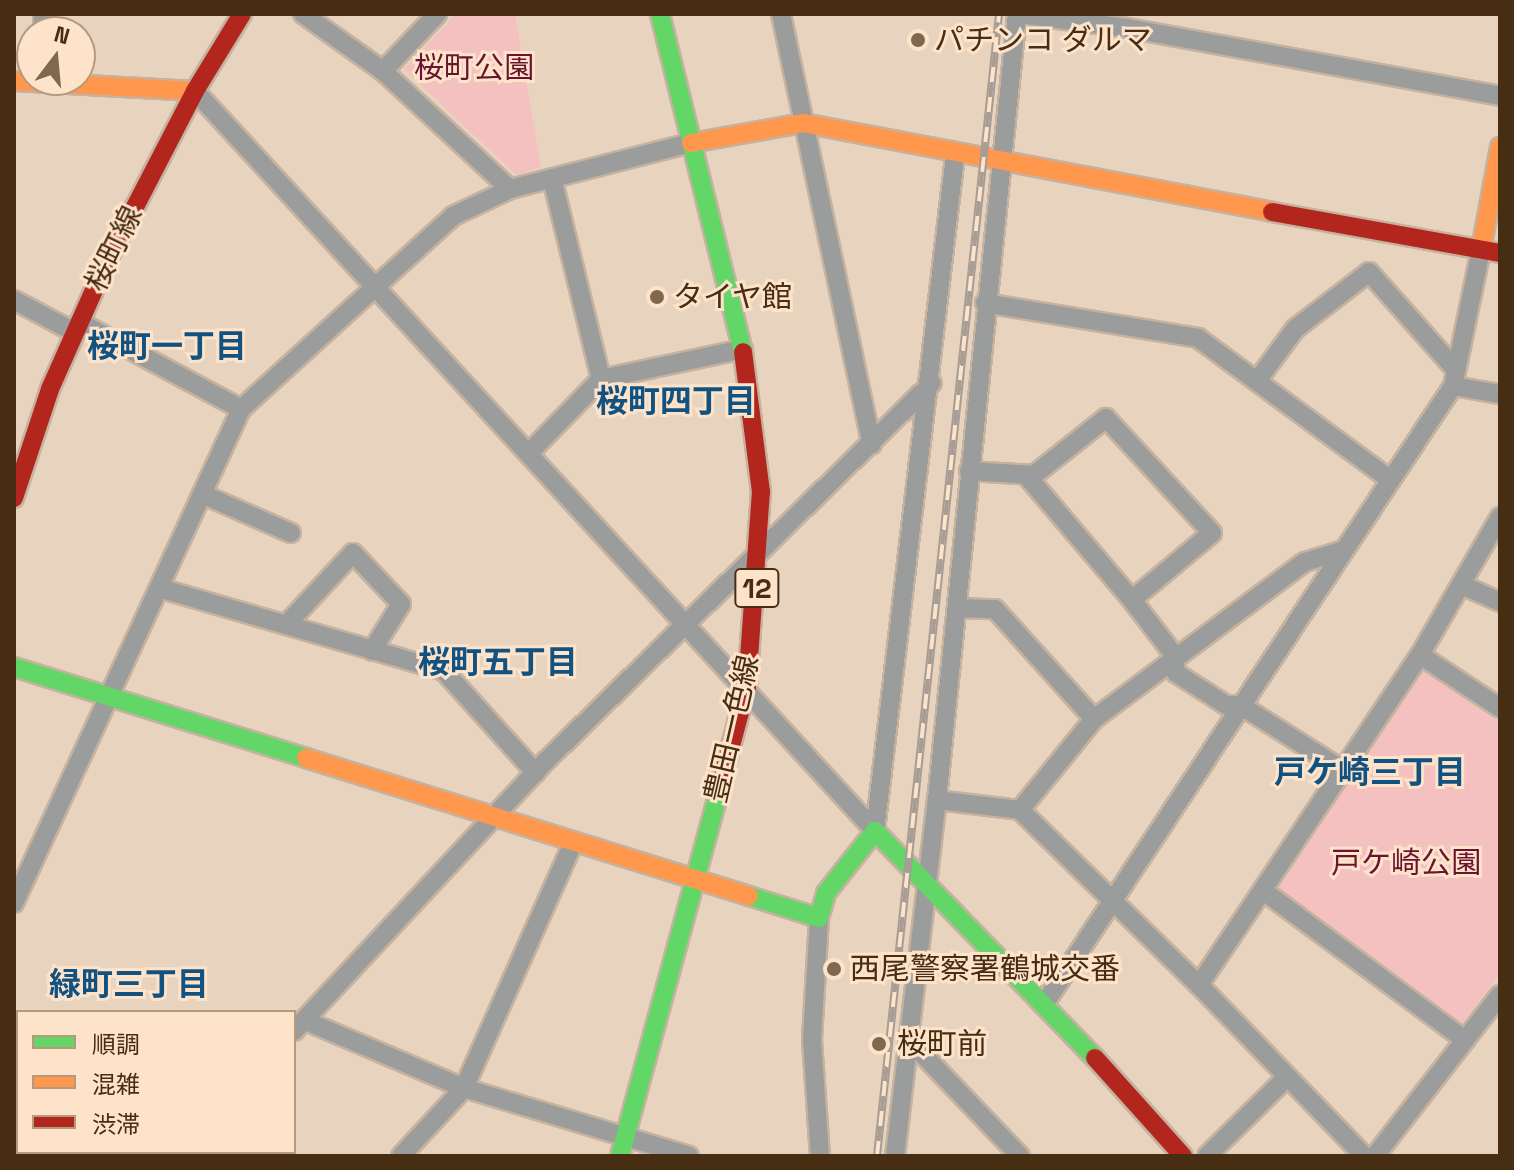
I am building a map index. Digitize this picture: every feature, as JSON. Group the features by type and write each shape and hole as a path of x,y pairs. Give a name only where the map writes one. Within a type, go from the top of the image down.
{"street":[{"name":"桜町線","path":"14,498 77,327 195,91 242,14"},
{"path":"303,14 383,71 510,189"},
{"path":"383,71 437,14"},
{"name":"豊田一色線","path":"622,1147 747,686 761,492 743,349 660,14"},
{"path":"781,14 872,444"},
{"path":"895,1156 937,800 985,303 1017,14 1128,21 1500,96"},
{"path":"96,85 195,91 747,686 875,831 1045,1003 1183,1156"},
{"path":"14,903 241,409 453,216 510,189 691,143 803,123 955,156 1491,252"},
{"path":"1045,1003 1454,378 1491,252 1500,147"},
{"path":"820,1156 812,1040 819,918 826,893 875,831 932,383 955,156"},
{"path":"552,178 601,379"},
{"path":"1257,381 1295,329 1369,272 1454,378 1500,394"},
{"path":"14,300 77,327 241,409"},
{"path":"985,303 1198,338 1388,478"},
{"path":"530,452 601,379 743,349"},
{"path":"689,1156 622,1147 300,1026 536,773 759,548 872,444 932,383"},
{"path":"969,471 1034,475 1106,418 1212,533 1132,600"},
{"path":"1026,475 1132,600 1174,655 1176,673 1226,705 1240,705 1343,770"},
{"path":"202,494 291,533"},
{"path":"1199,985 1265,892 1420,655 1499,523"},
{"path":"1020,810 1094,719 1174,655 1305,562 1340,551"},
{"path":"286,625 353,553 401,604 372,651"},
{"path":"1462,585 1500,602"},
{"path":"159,588 444,671 536,773"},
{"path":"957,608 995,609 1094,719"},
{"path":"1420,655 1500,708"},
{"path":"14,667 572,845 696,879 819,918"},
{"path":"937,800 1020,810 1112,897 1199,985 1285,1079 1364,1156"},
{"path":"401,1156 464,1088 572,845"},
{"path":"1265,892 1465,1040"},
{"path":"1375,1156 1500,995"},
{"path":"909,1040 1020,1156"},
{"path":"1207,1156 1285,1079"}],"green space":[{"name":"桜町公園","path":"456,14 515,14 541,167 516,175 404,69"},
{"name":"戸ケ崎公園","path":"1422,670 1500,723 1500,974 1462,1023 1279,888"}],"railway":[{"path":"877,1156 999,14"}],"traffic: fast":[{"path":"660,14 743,352"},
{"path":"14,667 306,758"},
{"path":"620,1156 724,772"},
{"path":"749,896 819,918 826,893 875,831 1095,1058"}],"traffic: slow":[{"path":"14,81 195,91"},
{"path":"691,143 803,123 1272,212"},
{"path":"1481,250 1500,147"},
{"path":"306,758 749,896"}],"traffic: jam":[{"path":"14,498 50,389 108,259 195,91 242,14"},
{"path":"1272,212 1500,253"},
{"path":"724,772 747,686 761,492 743,352"},
{"path":"1095,1058 1183,1156"}],"place":[{"name":"パチンコ ダルマ","path":"918,40"},
{"name":"タイヤ館","path":"657,297"},
{"name":"西尾警察署鶴城交番","path":"834,969"},
{"name":"桜町前","path":"879,1044"}],"district":[{"name":"桜町一丁目","path":"167,346"},
{"name":"桜町四丁目","path":"676,401"},
{"name":"桜町五丁目","path":"498,662"},
{"name":"戸ケ崎三丁目","path":"1370,772"},
{"name":"緑町三丁目","path":"129,984"}]}
